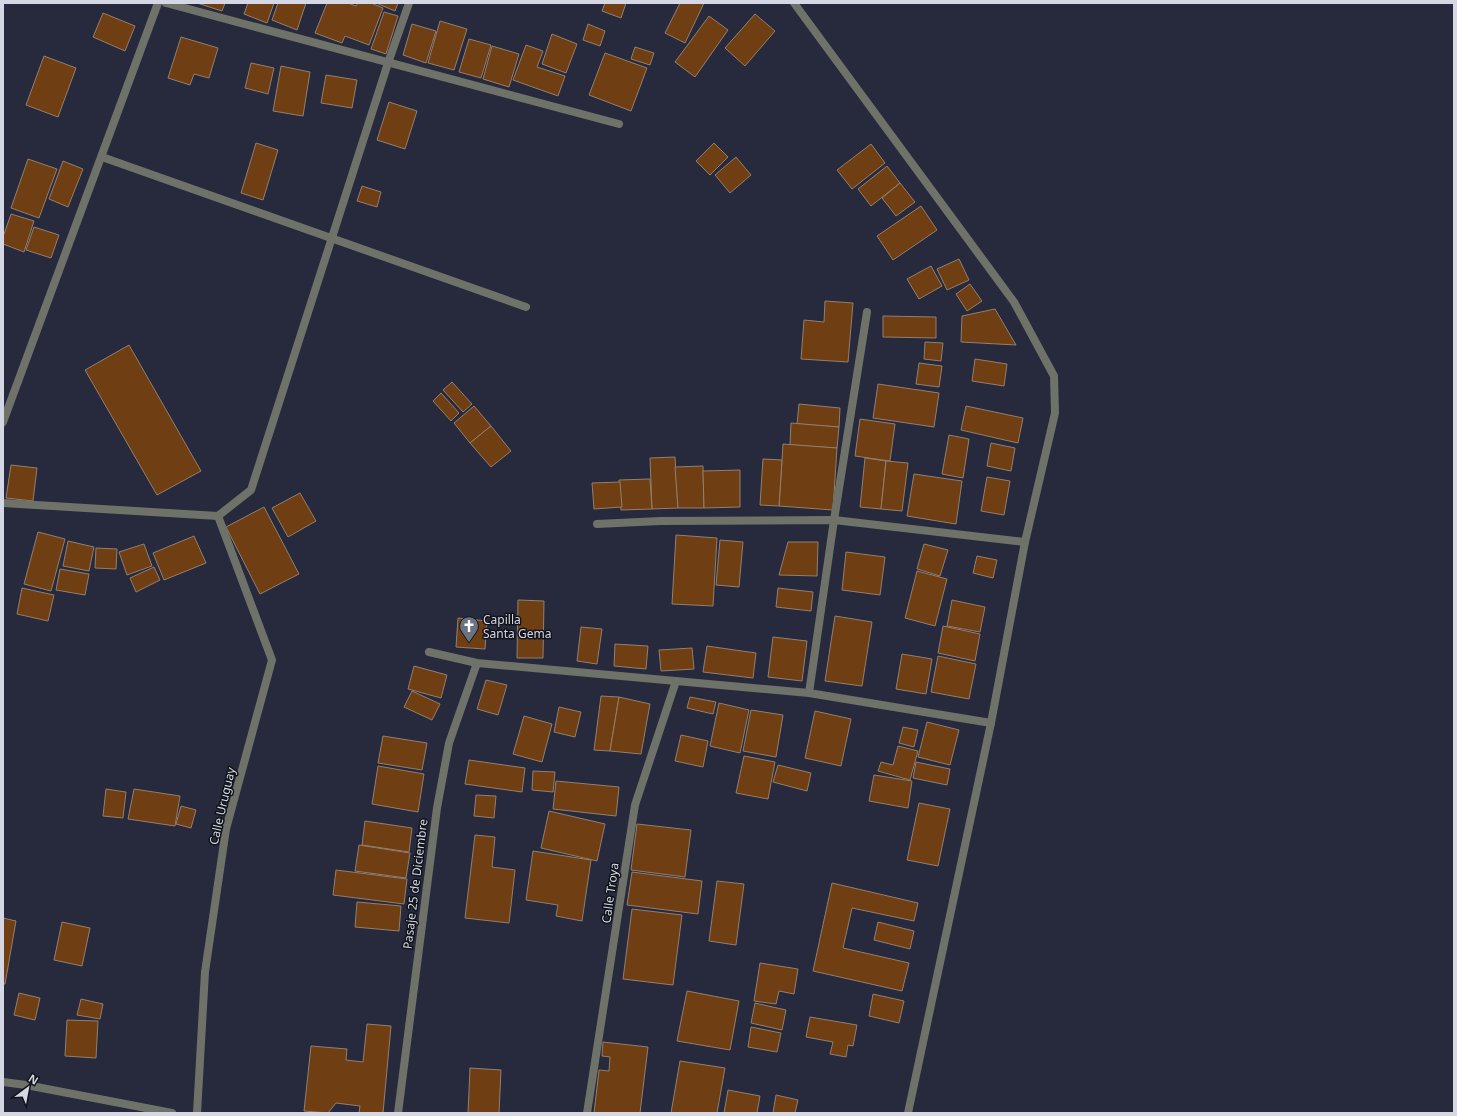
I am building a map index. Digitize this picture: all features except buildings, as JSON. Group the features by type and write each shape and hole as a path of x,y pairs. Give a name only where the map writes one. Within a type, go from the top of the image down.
{"street":[{"path":"3,422 158,3"},
{"path":"166,3 619,124"},
{"path":"3,503 218,516 251,490 388,63 409,3"},
{"path":"794,3 1014,302 1054,376 1055,413 1025,542 991,723 908,1113"},
{"path":"102,157 526,307"},
{"path":"809,693 834,520 867,312"},
{"name":"Calle Uruguay","path":"197,1113 205,972 226,829 272,660 218,516"},
{"path":"597,524 660,521 834,520 1025,542"},
{"path":"429,652 477,663 809,693 991,723"},
{"name":"Pasaje 25 de Diciembre","path":"398,1113 437,808 449,743 477,663"},
{"name":"Calle Troya","path":"586,1113 635,805 676,681"},
{"path":"3,1082 172,1113"}],"place":[{"name":"Capilla Santa Gema","path":"469,643"}]}
